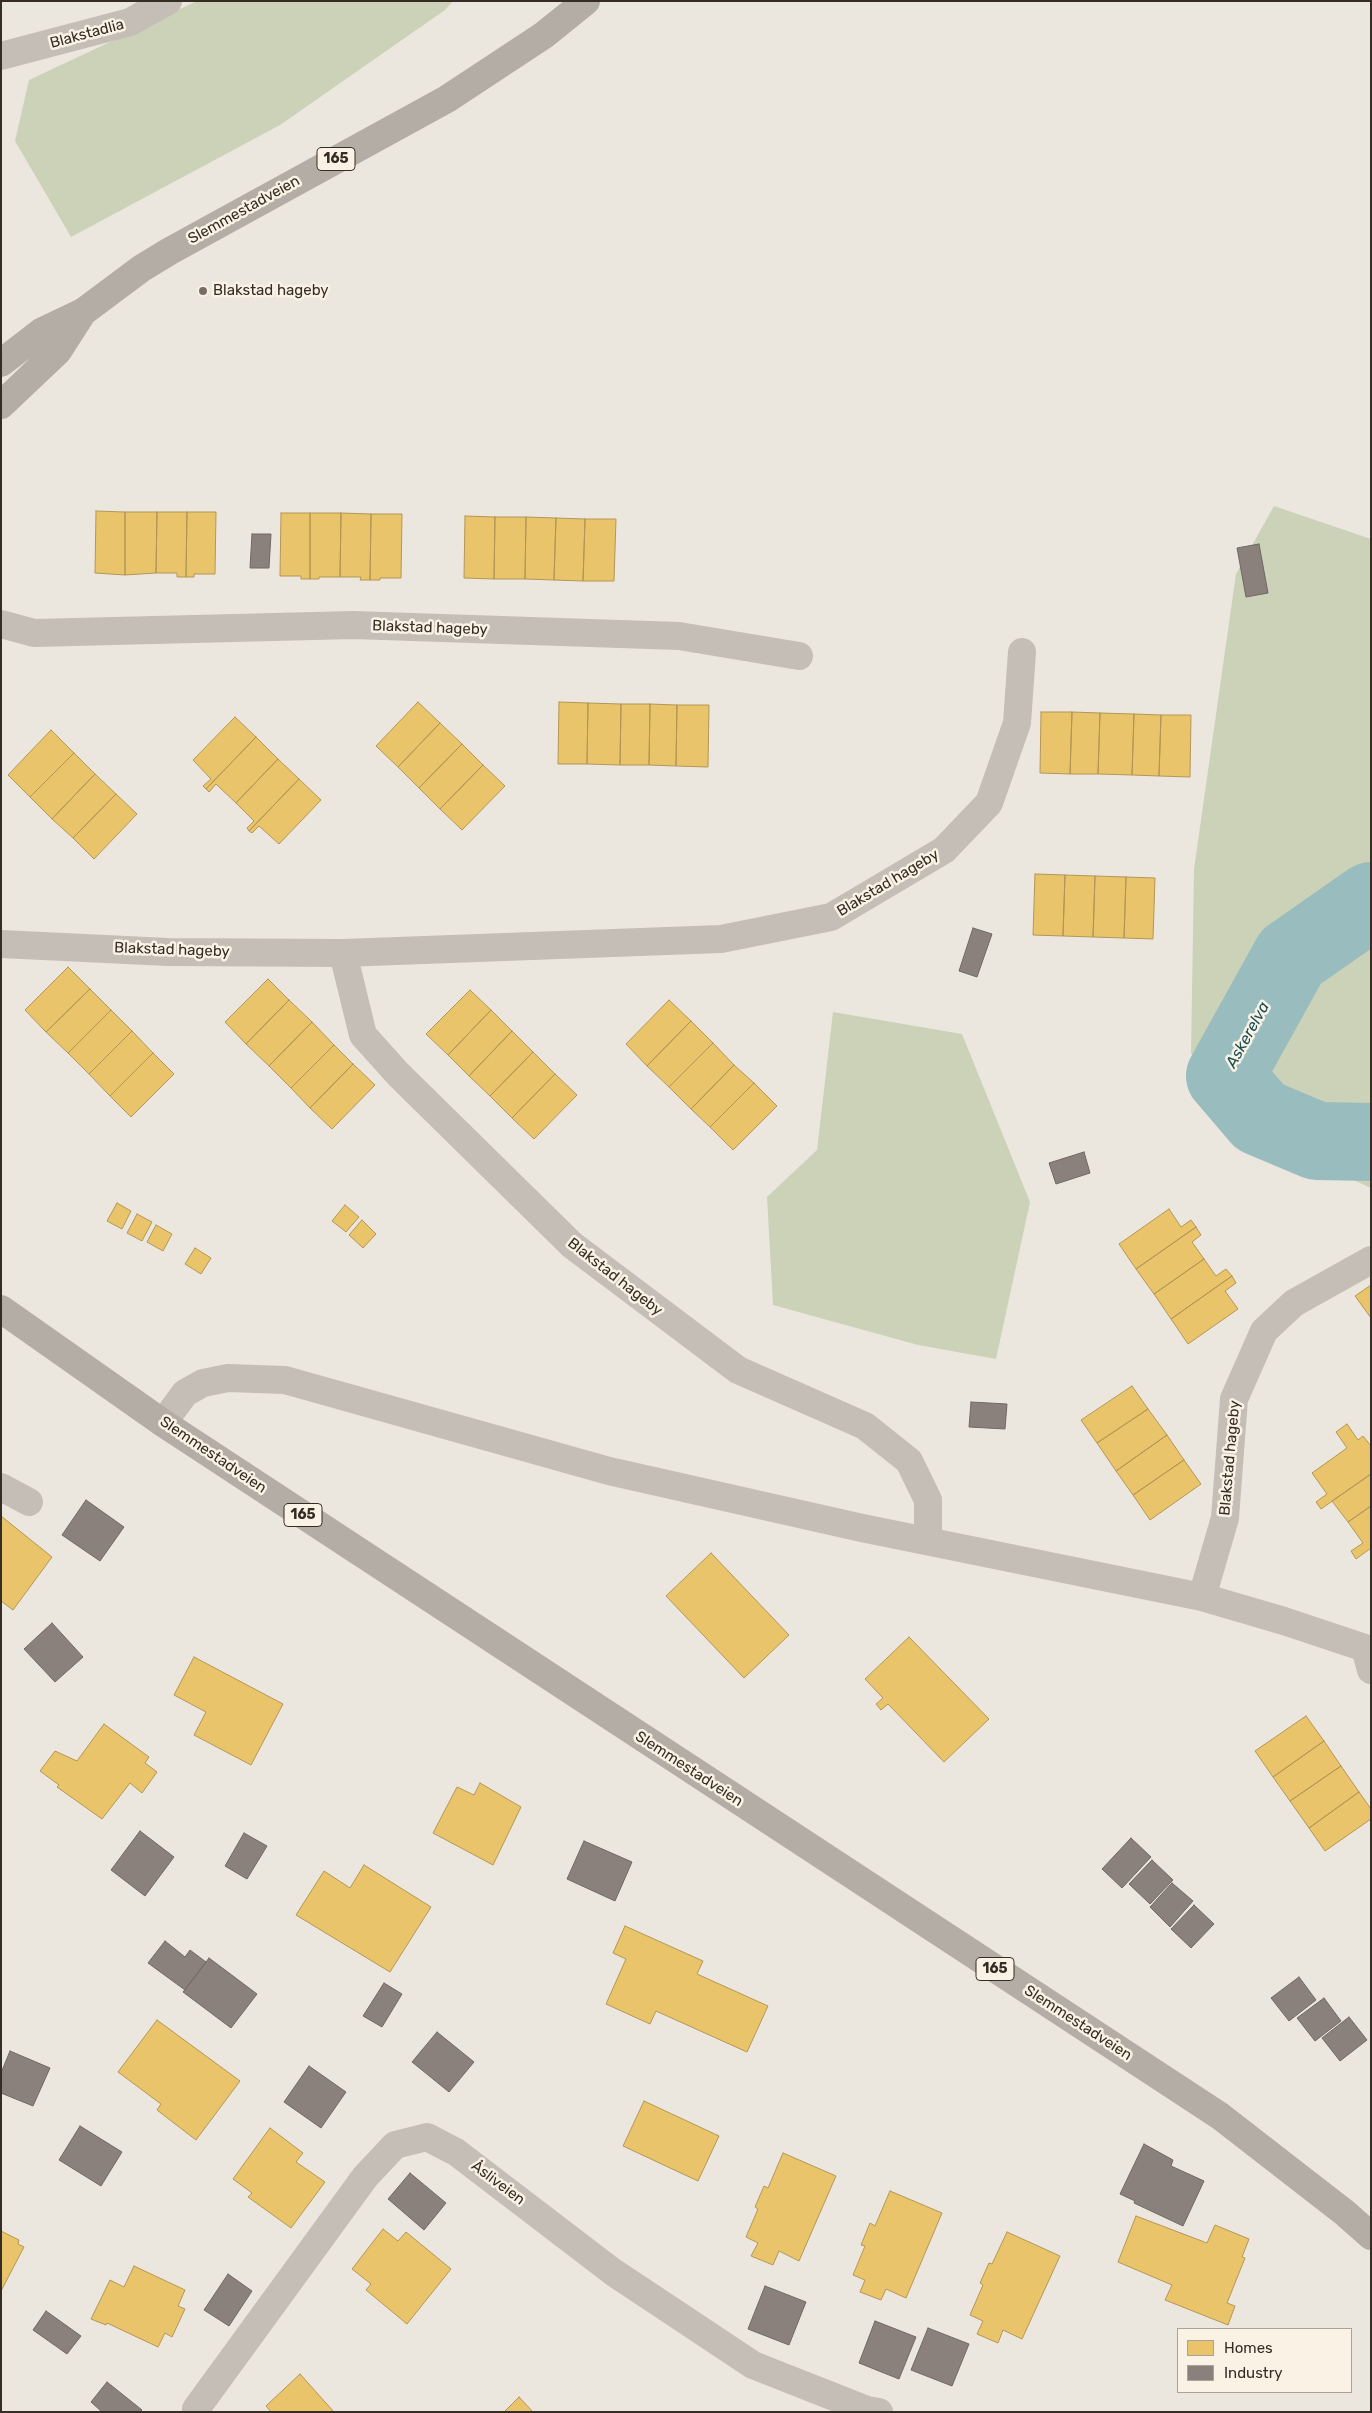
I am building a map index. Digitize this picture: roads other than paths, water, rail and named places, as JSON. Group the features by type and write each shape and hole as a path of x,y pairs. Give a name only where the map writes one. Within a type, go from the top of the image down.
{"main road":[{"name":"Slemmestadveien","path":"1,363 40,332 83,312 142,268 170,250 447,99 544,35 586,1"},
{"name":"Slemmestadveien","path":"1,405 58,351 83,312"},
{"name":"Slemmestadveien","path":"1,1309 163,1423 1220,2116 1371,2236"}],"street":[{"name":"Blakstadlia","path":"1,56 130,22 168,1"},
{"name":"Blakstad hageby","path":"1,624 34,633 353,625 679,636 799,656"},
{"name":"Blakstad hageby","path":"1,944 168,952 343,953 721,939 831,917 944,850 989,803 1016,722 1022,652"},
{"name":"Blakstad hageby","path":"343,953 363,1035 398,1074 572,1245 738,1370 865,1426 909,1462 928,1500 928,1541"},
{"name":"Blakstad hageby","path":"1202,1597 1225,1518 1234,1399 1264,1331 1294,1303 1371,1260"},
{"path":"163,1423 185,1393 203,1383 228,1378 285,1380 608,1471 928,1541 1202,1597 1284,1620 1369,1654"},
{"path":"1,1488 29,1502"},
{"name":"Åsliveien","path":"196,2409 365,2177 395,2145 427,2137 456,2152 612,2272 753,2365 871,2411"}],"waterway":[{"name":"Askerelva","path":"1371,901 1291,957 1225,1076 1260,1117 1317,1141 1371,1142"}],"place":[{"name":"Blakstad hageby","path":"203,291"}]}
